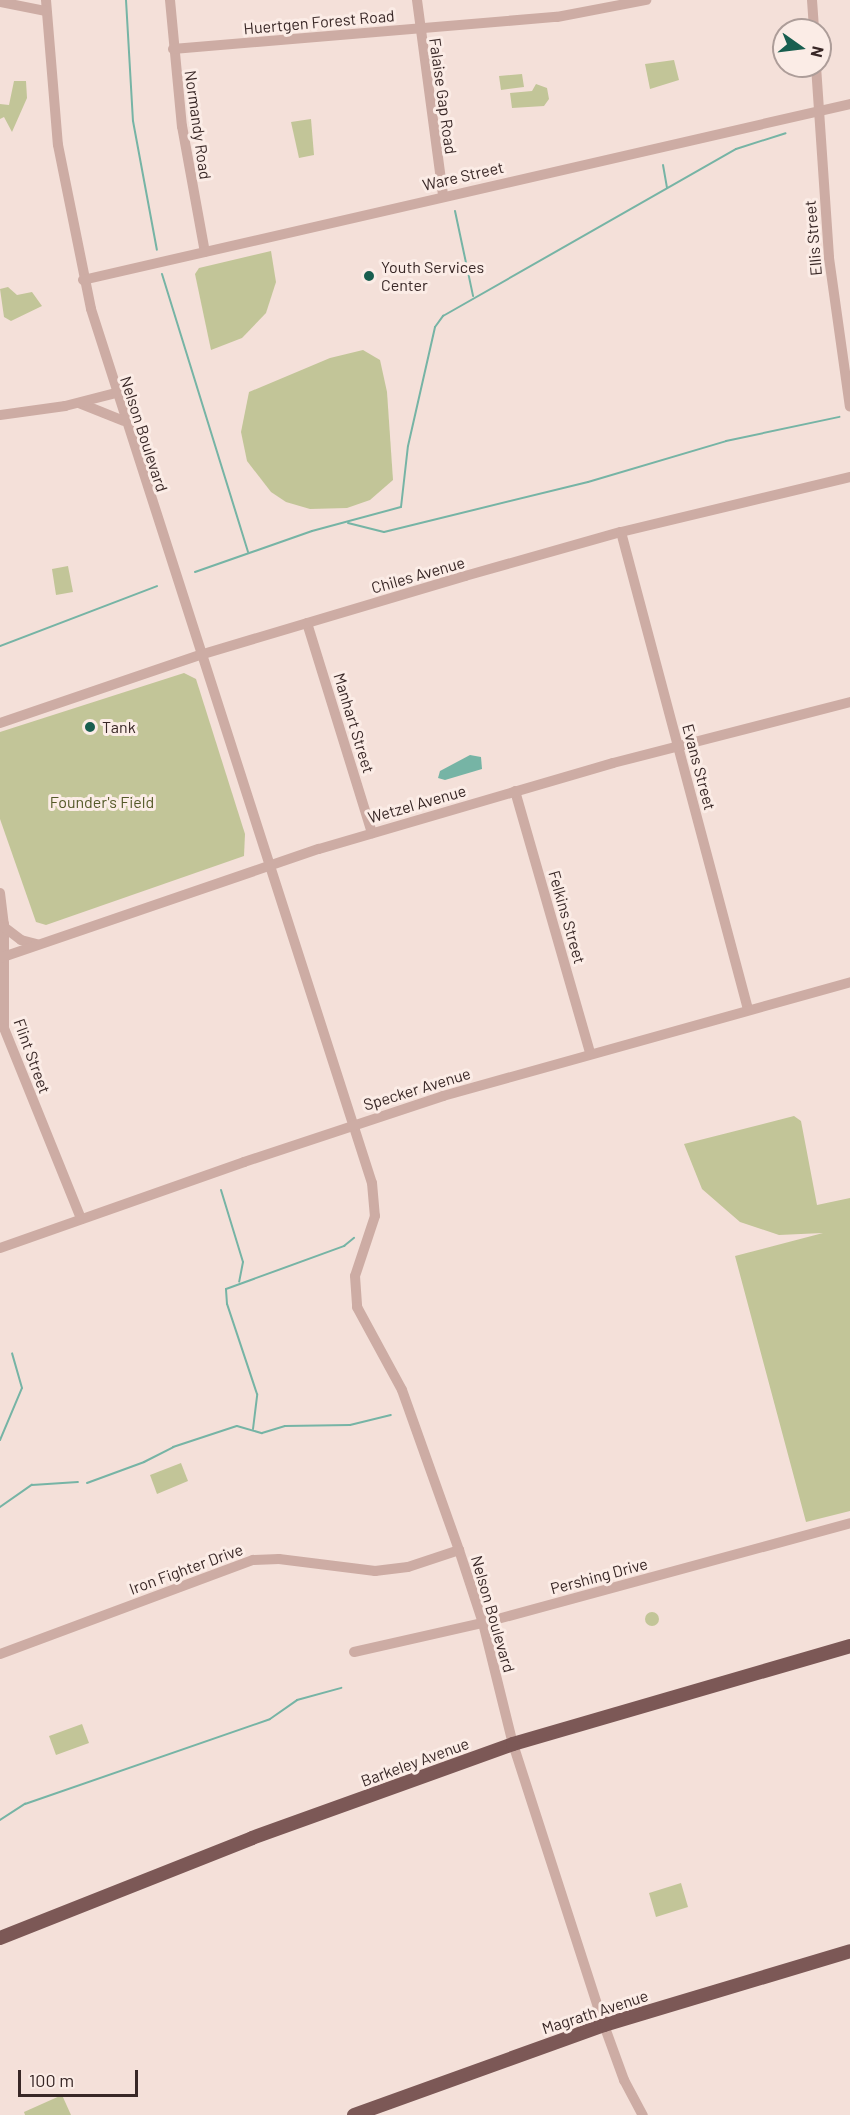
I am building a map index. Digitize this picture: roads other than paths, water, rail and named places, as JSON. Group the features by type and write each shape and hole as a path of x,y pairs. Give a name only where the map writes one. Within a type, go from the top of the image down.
{"main road":[{"name":"Barkeley Avenue","path":"0,1938 252,1838 513,1744 850,1646"},
{"name":"Magrath Avenue","path":"354,2115 604,2025 850,1951"}],"street":[{"name":"Normandy Road","path":"170,0 173,49 188,171 205,252"},
{"name":"Falaise Gap Road","path":"417,0 419,29 443,196"},
{"name":"Huertgen Forest Road","path":"173,49 573,15 646,0"},
{"path":"812,0 813,18"},
{"path":"0,2 46,5"},
{"name":"Nelson Boulevard","path":"46,5 58,145 82,280 124,421 372,1183 375,1207 371,1233 355,1276 357,1307 402,1390 459,1550 483,1623 513,1744 604,2025 624,2080 643,2115"},
{"name":"Ellis Street","path":"817,78 834,308 850,406"},
{"name":"Ware Street","path":"82,280 818,109 850,104"},
{"path":"0,415 79,403 116,393"},
{"path":"79,403 124,421"},
{"name":"Chiles Avenue","path":"0,723 200,655 621,532 850,477"},
{"name":"Evans Street","path":"621,532 748,1009"},
{"name":"Manhart Street","path":"307,623 372,833"},
{"name":"Wetzel Avenue","path":"2,957 267,866 372,833 678,746 850,702"},
{"name":"Felkins Street","path":"515,791 590,1052"},
{"name":"Flint Street","path":"0,893 4,927 2,957 4,1028 81,1219"},
{"path":"4,927 21,940 37,944"},
{"name":"Specker Avenue","path":"0,1248 352,1125 590,1052 850,982"},
{"name":"Pershing Drive","path":"354,1652 483,1623 850,1523"},
{"name":"Iron Fighter Drive","path":"0,1654 247,1561 279,1558 375,1571 408,1567 459,1550"}],"water":[{"path":"470,755 481,757 482,769 445,780 438,778 440,771"}],"waterway":[{"path":"126,0 133,121 157,250"},
{"path":"195,572 312,531 401,507 408,446 435,327 443,316 736,149 786,133"},
{"path":"663,165 667,188"},
{"path":"455,211 473,296"},
{"path":"162,274 248,552"},
{"path":"348,523 384,532 588,482 726,441 839,417"},
{"path":"0,646 157,586"},
{"path":"221,1190 243,1262 239,1282"},
{"path":"253,1429 257,1394 227,1304 226,1289 344,1246 354,1238"},
{"path":"0,1440 22,1388 12,1353"},
{"path":"87,1483 144,1462 173,1447 237,1426 262,1433 285,1426 350,1425 391,1415"},
{"path":"0,1507 32,1485 78,1482"},
{"path":"0,1820 25,1804 270,1719 297,1700 341,1688"}],"place":[{"name":"Youth Services Center","path":"369,276"},
{"name":"Tank","path":"90,727"}],"park label":[{"name":"Founder's Field","path":"102,802"}]}
